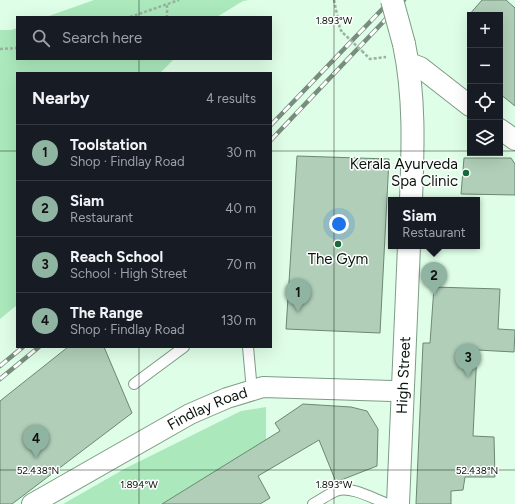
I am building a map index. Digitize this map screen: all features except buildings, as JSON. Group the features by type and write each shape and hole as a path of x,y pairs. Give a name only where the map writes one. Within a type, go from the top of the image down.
{"highway":[{"path":"392,0 407,54 413,119 411,197"},
{"name":"High Street","path":"398,504 410,249"}],"street":[{"path":"407,54 420,67 467,104"},
{"path":"503,131 515,140"},
{"name":"Findlay Road","path":"32,504 190,414 227,398 263,387 392,392 403,390"}],"lane":[{"path":"134,384 183,348"},
{"path":"248,348 252,391"},
{"path":"313,504 337,491 343,490 388,504"}],"path":[{"path":"133,16 179,0"},
{"path":"334,0 340,29 370,59"},
{"path":"167,5 167,16"},
{"path":"0,49 16,48"}],"green space":[{"path":"94,0 249,0 243,1 219,16 49,16"},
{"path":"16,28 16,60 173,60 161,72 16,72 16,306 0,319 0,30"},
{"path":"266,407 266,440 162,504 63,504 126,468 241,411"}],"railway":[{"path":"272,124 391,0"},
{"path":"272,139 404,0"},
{"path":"0,366 22,348"},
{"path":"0,379 38,348"}],"place":[{"name":"Kerala Ayurveda Spa Clinic","path":"466,173"},
{"name":"The Gym","path":"338,244"},
{"name":"Siam","path":"434,295"},
{"name":"Toolstation","path":"298,312"},
{"name":"Reach School","path":"468,377"},
{"name":"The Range","path":"36,458"}]}
